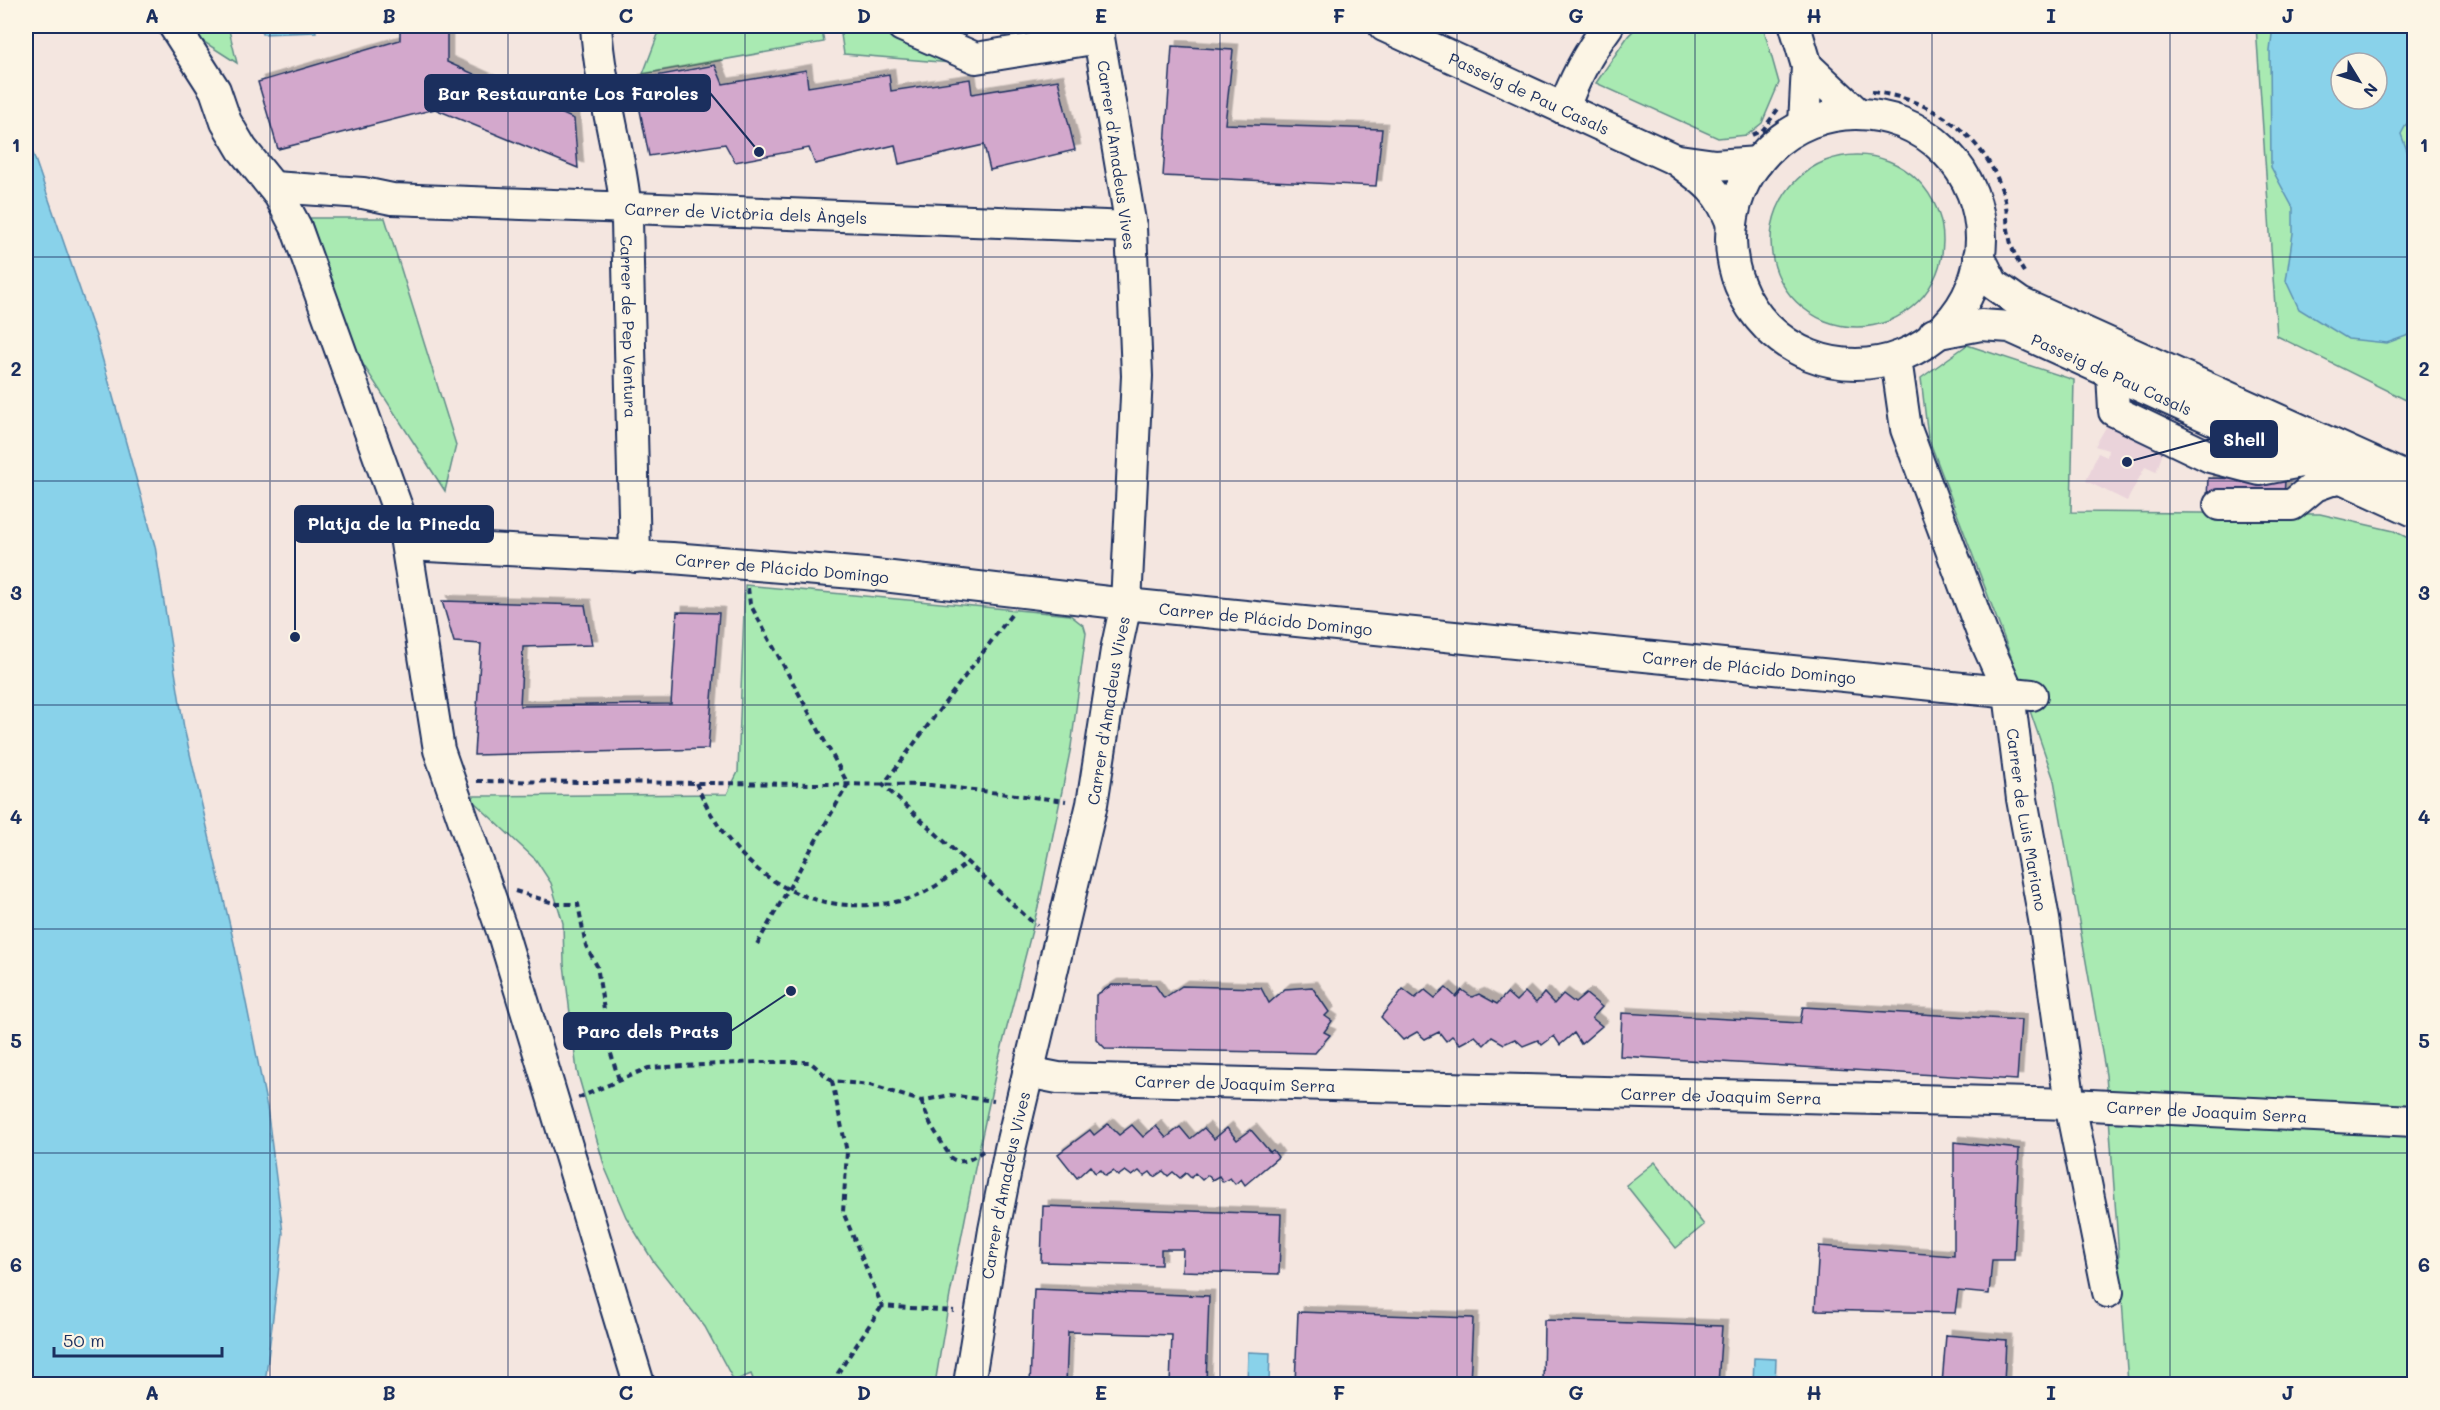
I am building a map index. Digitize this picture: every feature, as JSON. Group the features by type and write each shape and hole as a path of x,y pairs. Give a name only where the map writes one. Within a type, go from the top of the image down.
{"street":[{"path":"174,26 190,40 215,90 226,122 242,149 273,188 296,227 403,525 439,750 485,883 639,1384"},
{"name":"Carrer de Pep Ventura","path":"596,26 626,208 635,556"},
{"path":"902,26 976,58 1098,32"},
{"name":"Passeig de Pau Casals","path":"1383,26 1676,160 1715,190 1723,201 1732,224"},
{"path":"1564,109 1577,75 1590,51 1608,26"},
{"path":"1795,26 1807,66 1804,124"},
{"name":"Carrer d'Amadeus Vives","path":"969,1384 994,1230 1028,1072 1092,804 1116,650 1126,604 1137,376 1131,226 1098,32"},
{"path":"1807,66 1859,101 1936,140 1964,173 1979,213 1979,256 1971,285 1955,312 1917,350 1896,359 1852,365 1833,363 1814,357 1779,338 1754,310 1737,277 1732,224 1752,150 1779,140 1804,124 1830,116 1859,101"},
{"name":"Passeig de Pau Casals","path":"1676,160 1715,165 1752,150"},
{"name":"Carrer de Victòria dels Àngels","path":"273,188 363,193 392,199 1131,226"},
{"name":"Passeig de Pau Casals","path":"1979,256 1993,284 2020,303 2415,481"},
{"name":"Passeig de Pau Casals","path":"1934,334 1980,325 2010,327 2415,511"},
{"name":"Carrer de Luis Mariano","path":"1896,359 1906,429 1982,633 2020,694 2022,799 2044,919 2070,1104 2108,1292"},
{"path":"2218,506 2292,505 2315,486 2340,477"},
{"name":"Carrer de Plácido Domingo","path":"407,545 635,556 867,574 1126,604 2020,694"},
{"name":"Carrer de Joaquim Serra","path":"1028,1072 1058,1078 2070,1104 2415,1121"}],"path":[{"path":"1859,101 1911,99 1959,126 1990,160 2005,198 2009,235 2017,260 2027,278"},
{"path":"1752,150 1762,130 1783,102"},
{"path":"747,580 750,604 848,784"},
{"path":"883,784 1011,617 1011,605"},
{"path":"450,780 931,785 1067,801"},
{"path":"696,783 704,803 735,849 768,878 824,903 850,906 882,904 914,897 941,883 968,862"},
{"path":"756,946 848,784"},
{"path":"883,784 1031,921 1041,927"},
{"path":"485,883 557,904 578,904 585,946 597,966 604,1010 601,1021 619,1080"},
{"path":"555,1107 648,1068 757,1062 810,1062 832,1081 870,1085 921,1101 950,1095 994,1101"},
{"path":"832,1081 847,1152 843,1212 882,1306"},
{"path":"921,1101 931,1125 951,1158 955,1161 965,1161 983,1151"},
{"path":"882,1306 954,1311"},
{"path":"830,1384 836,1384 838,1373 882,1306"}],"shaded area":[{"path":"2113,415 2168,439 2156,472 2145,467 2127,501 2086,481 2098,453 2107,457 2108,450 2095,446"}],"green space":[{"path":"185,26 228,26 237,63 190,33"},
{"path":"673,26 743,28 744,26 877,26 976,65 844,54 840,28 822,31 824,42 643,74 660,29 672,30"},
{"path":"1638,26 1763,26 1779,83 1762,123 1747,135 1718,138 1596,83 1628,36"},
{"path":"2256,26 2414,26 2414,404 2277,336"},
{"path":"1857,155 1890,161 1905,169 1918,180 1929,193 1937,208 1943,241 1937,274 1929,289 1918,302 1905,313 1890,321 1857,327 1824,321 1809,313 1796,302 1785,289 1777,274 1771,241 1777,208 1785,193 1796,180 1809,169 1824,161"},
{"path":"310,218 385,218 456,445 445,491 355,352"},
{"path":"1967,345 2074,380 2071,512 2320,514 2394,531 2414,541 2414,1384 2128,1384 2106,1075 2054,780 2012,659 1928,437 1921,378"},
{"path":"745,585 1070,615 1084,626 1086,633 1071,747 1039,903 998,1062 975,1168 935,1384 755,1384 751,1374 734,1381 705,1327 653,1261 626,1217 605,1168 577,1071 564,964 563,923 551,883 536,860 473,801 473,796 727,794 738,772"},
{"path":"1655,1162 1704,1225 1676,1248 1626,1185"}],"water":[{"path":"262,26 315,26 316,32 262,34"},
{"path":"2273,26 2414,26 2414,110 2401,134 2414,170 2414,321 2409,335 2387,343 2348,339 2299,309 2286,281 2293,233 2293,208 2271,167 2270,51"},
{"path":"26,133 96,336 155,546 184,728 234,943 267,1107 283,1233 265,1384 26,1384"},
{"path":"1248,1352 1270,1353 1269,1384 1247,1384"},
{"path":"1754,1358 1776,1359 1775,1384 1753,1384"}],"building":[{"path":"400,26 447,26 447,62 574,119 578,168 435,109 278,149 258,82 400,40"},
{"path":"1172,46 1233,50 1225,124 1382,129 1376,186 1163,176"},
{"path":"715,65 723,84 806,70 808,87 889,74 891,91 970,79 972,94 1058,80 1075,150 990,170 984,145 899,164 895,145 815,164 809,148 735,162 725,144 649,156 634,80"},
{"path":"2208,478 2285,480 2284,499 2207,498"},
{"path":"442,601 585,605 592,645 523,647 520,706 671,704 677,612 719,613 708,749 474,755 481,644 454,642"},
{"path":"1112,985 1155,985 1164,998 1182,986 1261,988 1269,1003 1285,989 1312,987 1329,1012 1325,1016 1332,1021 1324,1032 1330,1035 1315,1053 1106,1049 1096,1039 1096,995"},
{"path":"1446,988 1456,997 1462,990 1472,997 1479,994 1497,1004 1507,993 1516,1001 1525,992 1536,1003 1544,993 1554,1004 1563,994 1575,1003 1586,994 1602,1007 1592,1018 1602,1026 1581,1044 1574,1033 1560,1045 1554,1036 1542,1045 1538,1040 1523,1046 1515,1039 1504,1044 1492,1037 1484,1045 1475,1036 1460,1044 1452,1036 1446,1041 1439,1032 1425,1039 1417,1032 1403,1040 1381,1017 1403,989 1415,998 1425,990 1435,998"},
{"path":"1803,1007 2021,1020 2017,1080 1620,1056 1622,1013 1800,1023"},
{"path":"1108,1124 1119,1135 1132,1125 1143,1137 1156,1126 1166,1138 1180,1127 1190,1139 1204,1128 1214,1139 1227,1128 1237,1140 1251,1130 1270,1152 1273,1150 1278,1157 1245,1185 1241,1179 1235,1184 1230,1178 1223,1182 1219,1176 1212,1180 1208,1175 1202,1180 1195,1173 1191,1178 1186,1173 1180,1178 1173,1172 1168,1176 1163,1171 1154,1177 1150,1172 1144,1176 1139,1171 1132,1176 1125,1171 1118,1176 1113,1171 1105,1176 1100,1170 1095,1173 1090,1166 1077,1178 1058,1154 1090,1130 1094,1135"},
{"path":"1954,1142 2019,1149 2014,1260 1992,1260 1989,1294 1958,1291 1955,1313 1815,1310 1819,1246 1954,1256"},
{"path":"1043,1206 1281,1214 1279,1274 1182,1271 1183,1249 1161,1249 1161,1265 1041,1262"},
{"path":"1034,1289 1209,1296 1206,1384 1170,1384 1172,1335 1068,1332 1066,1384 1030,1384"},
{"path":"1298,1312 1473,1318 1470,1384 1295,1384"},
{"path":"1544,1320 1722,1326 1718,1384 1543,1384"},
{"path":"1946,1335 2006,1340 2004,1384 1942,1384"}],"place":[{"name":"Bar Restaurante Los Faroles","path":"759,152"},
{"name":"Shell","path":"2127,462"},
{"name":"Platja de la Pineda","path":"295,637"},
{"name":"Parc dels Prats","path":"791,991"}]}
